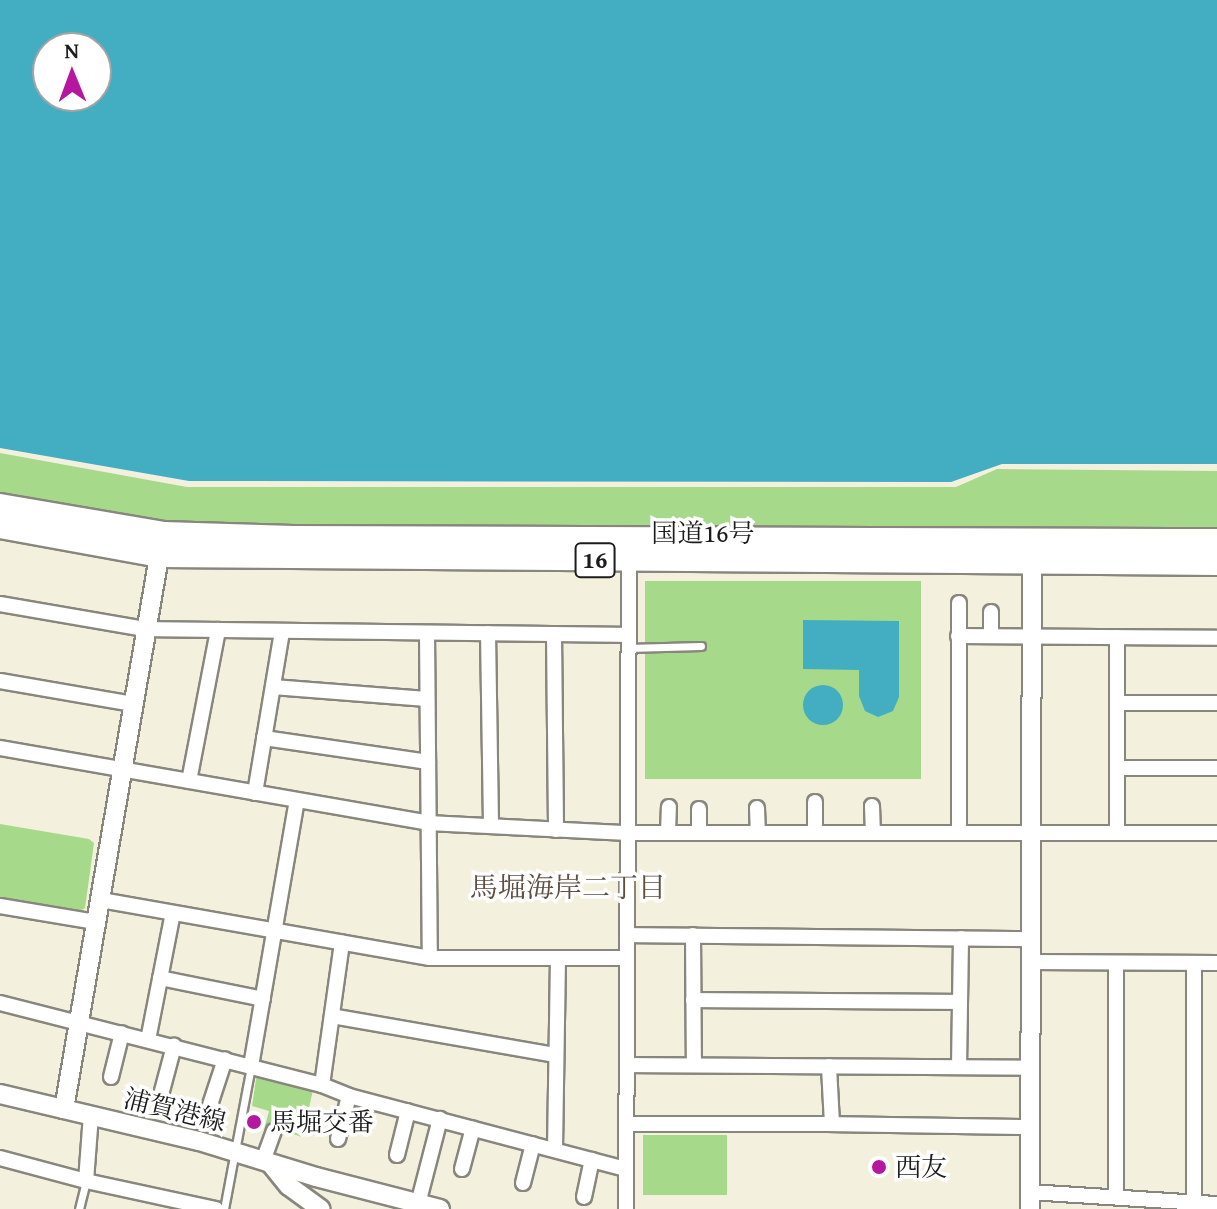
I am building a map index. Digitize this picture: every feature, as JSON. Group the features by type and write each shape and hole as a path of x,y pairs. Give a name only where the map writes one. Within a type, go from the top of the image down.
{"highway":[{"name":"国道16号","path":"0,506 161,545"},
{"name":"国道16号","path":"0,526 161,545 1032,552 1217,563"},
{"name":"国道16号","path":"1032,552 1217,541"}],"street":[{"path":"64,1109 161,545"},
{"path":"626,1209 629,550"},
{"path":"1032,552 1030,1200 1116,1197 1194,1206 1217,1204"},
{"path":"959,603 959,833"},
{"path":"0,604 145,629 554,634 628,642"},
{"path":"991,612 991,636"},
{"path":"189,781 218,630"},
{"path":"255,793 282,631"},
{"path":"427,633 430,958"},
{"path":"488,633 491,826"},
{"path":"554,634 556,830"},
{"path":"958,636 1217,638"},
{"path":"1117,637 1117,832"},
{"path":"0,681 133,704"},
{"path":"273,687 427,699"},
{"path":"1117,703 1217,703"},
{"path":"264,738 428,762"},
{"path":"0,748 428,823 628,833 1217,833"},
{"path":"1117,768 1217,768"},
{"path":"251,1066 297,800"},
{"path":"815,802 815,833"},
{"path":"872,806 873,833"},
{"path":"668,833 669,807"},
{"path":"757,808 758,833"},
{"path":"699,809 699,833"},
{"path":"101,900 430,958 627,958"},
{"path":"0,906 96,922"},
{"path":"148,1040 173,913"},
{"path":"627,935 1031,939"},
{"path":"693,935 694,1065"},
{"path":"959,1067 961,938"},
{"path":"322,1085 342,942"},
{"path":"555,1149 558,958"},
{"path":"1031,962 1217,963"},
{"path":"1116,963 1116,1197"},
{"path":"1194,963 1194,1206"},
{"path":"160,978 263,999"},
{"path":"693,1000 960,1002"},
{"path":"0,1003 225,1059 322,1085 349,1096 626,1169"},
{"path":"332,1016 555,1055"},
{"path":"111,1077 122,1033"},
{"path":"162,1091 174,1046"},
{"path":"210,1105 225,1059"},
{"path":"627,1065 1030,1068"},
{"path":"829,1066 832,1124"},
{"name":"浦賀港線","path":"0,1094 91,1115 267,1163 298,1202 321,1209"},
{"path":"338,1139 349,1096"},
{"path":"397,1155 408,1111"},
{"path":"86,1181 91,1115"},
{"path":"274,1131 267,1163 430,1207 440,1119"},
{"path":"627,1124 1030,1127"},
{"path":"462,1169 473,1128"},
{"path":"523,1183 533,1144"},
{"path":"0,1158 86,1181 216,1209"},
{"path":"584,1197 592,1160"}],"lane":[{"path":"628,642 701,646"},
{"path":"224,1209 251,1066"},
{"path":"79,1209 86,1181"}],"green space":[{"path":"0,453 187,487 956,487 997,469 1217,471 1217,528 164,525 0,497"},
{"path":"645,581 921,581 921,779 645,779"},
{"path":"0,824 89,839 94,843 85,908 80,911 0,897"},
{"path":"257,1073 314,1086 302,1137 272,1127 264,1130 269,1111 252,1106"},
{"path":"643,1135 727,1135 727,1195 643,1195"}],"water":[{"path":"0,0 1217,0 1217,464 1002,464 951,482 189,481 0,448"},
{"path":"803,620 899,621 899,697 893,711 878,717 865,711 859,696 859,670 803,669"},
{"path":"823,685 837,691 843,705 837,719 823,725 809,719 803,705 809,691"}],"place":[{"name":"馬堀交番","path":"254,1122"},
{"name":"西友","path":"879,1167"}],"district":[{"name":"馬堀海岸二丁目","path":"568,887"}]}
